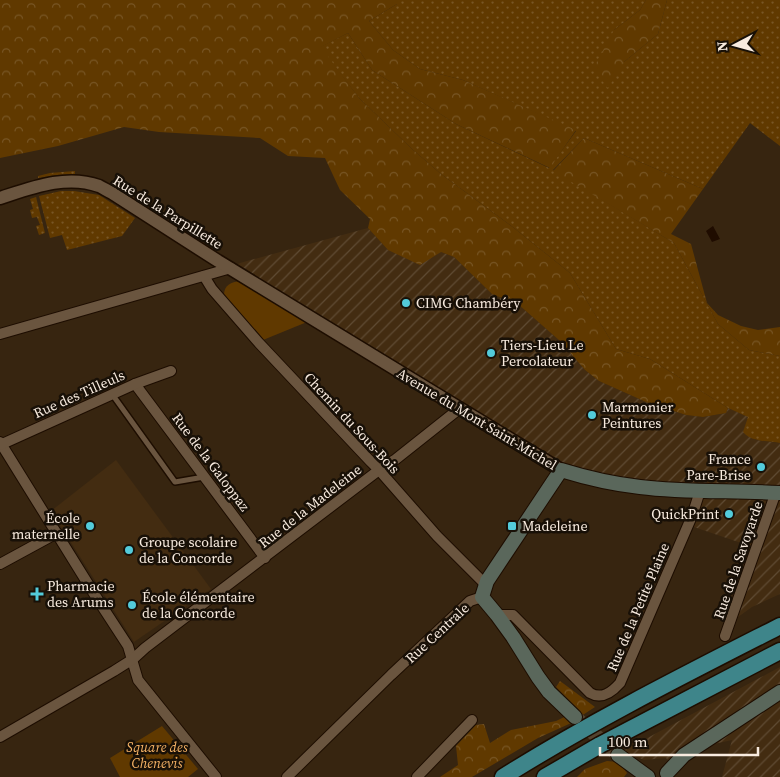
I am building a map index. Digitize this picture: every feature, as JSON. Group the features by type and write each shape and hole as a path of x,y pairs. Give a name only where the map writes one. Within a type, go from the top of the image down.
{"highway":[{"path":"503,777 581,730 780,626"},
{"path":"545,777 600,745 780,651"}],"main road":[{"name":"Avenue du Mont Saint-Michel","path":"561,470 595,480 641,488 778,493"},
{"name":"Rue Centrale","path":"483,590 561,470"},
{"path":"483,590 538,677 549,692 574,717"},
{"path":"618,755 648,777 655,771 661,770 668,775 684,755 780,692"}],"street":[{"name":"Rue de la Parpillette","path":"0,198 62,182 77,182 99,186 231,268"},
{"path":"0,334 231,268"},
{"name":"Avenue du Mont Saint-Michel","path":"231,268 561,470"},
{"name":"Chemin du Sous-Bois","path":"204,276 212,289 259,343 379,470 483,590"},
{"name":"Rue des Tilleuls","path":"1,444 135,384 171,372"},
{"name":"Rue de la Galoppaz","path":"135,384 265,558"},
{"name":"Rue de la Madeleine","path":"0,736 133,659 459,409"},
{"path":"1,444 128,646 138,680 216,777"},
{"name":"Rue de la Petite Plaine","path":"497,614 512,615 583,687 595,696 604,696 609,693 620,683 692,516 700,491"},
{"name":"Rue de la Savoyarde","path":"725,636 778,493"},
{"path":"0,564 57,533"},
{"name":"Rue Centrale","path":"287,777 391,675 483,590"},
{"path":"417,777 472,720"}],"lane":[{"path":"112,394 175,482 205,476"}],"shaded area":[{"path":"713,226 720,239 712,242 706,231"},
{"path":"368,228 388,250 441,252 454,257 492,294 519,305 560,341 585,370 599,381 646,402 686,415 703,417 726,413 728,408 749,417 743,432 756,440 780,443 780,594 752,607 738,617 728,631 756,548 688,525 700,492 561,470 231,268 240,263"},
{"name":"Groupe scolaire de la Concorde","path":"116,460 211,589 134,642 51,511"},
{"path":"780,667 780,777 722,777 732,740 714,744 688,761 679,771 666,758 644,760 623,751"}],"green space":[{"path":"0,0 397,0 397,4 369,21 393,50 420,69 463,80 576,130 550,168 456,124 372,70 348,33 321,47 359,98 441,174 514,228 570,273 616,349 650,359 728,408 726,413 703,417 686,415 646,402 599,381 585,370 560,341 519,305 492,294 454,257 441,252 420,265 388,250 368,228 370,219 340,190 325,158 288,156 260,138 159,132 124,127 58,146 0,158"},
{"path":"397,0 646,0 640,10 614,30 624,62 658,34 667,0 780,0 780,146 750,123 703,189 584,138 553,170 674,243 718,324 749,350 780,356 780,443 750,438 743,432 748,417 728,408 650,359 616,349 570,273 514,228 441,174 359,98 320,47 348,33 372,70 456,124 549,168 576,131 463,80 420,69 393,50 369,21 397,4"},
{"path":"646,0 667,0 658,34 624,62 608,88 593,69 614,30 640,10"},
{"path":"584,138 703,189 671,234 691,244 707,303 718,315 741,326 758,330 780,327 780,356 749,350 718,324 674,243 553,171"},
{"path":"75,171 75,174 38,178 38,176 50,173"},
{"path":"61,191 99,195 135,218 122,236 67,250 62,235 50,238 39,196"},
{"path":"36,197 45,233 39,235 36,226 40,225 37,217 32,218 30,210 33,209 30,199"},
{"path":"240,281 307,322 263,340 224,295 225,289 229,285"},
{"path":"560,681 595,707 569,724 538,738 472,777 440,777 458,765 456,746 476,725 484,724 490,743 511,730 556,721 579,710 556,687"},
{"name":"Square des Chenevis","path":"162,726 198,769 188,777 120,777 110,758"},
{"path":"607,761 618,762 627,773 624,777 577,777 585,769"}],"tunnel":[{"path":"575,717 618,755"}],"place":[{"name":"CIMG Chambéry","path":"406,303"},
{"name":"Tiers-Lieu Le Percolateur","path":"491,353"},
{"name":"Marmonier Peintures","path":"592,415"},
{"name":"France Pare-Brise","path":"761,467"},
{"name":"QuickPrint","path":"729,514"},
{"name":"École maternelle","path":"90,526"},
{"name":"Madeleine","path":"512,526"},
{"name":"Groupe scolaire de la Concorde","path":"129,550"},
{"name":"Pharmacie des Arums","path":"37,594"},
{"name":"École élémentaire de la Concorde","path":"132,605"}]}
